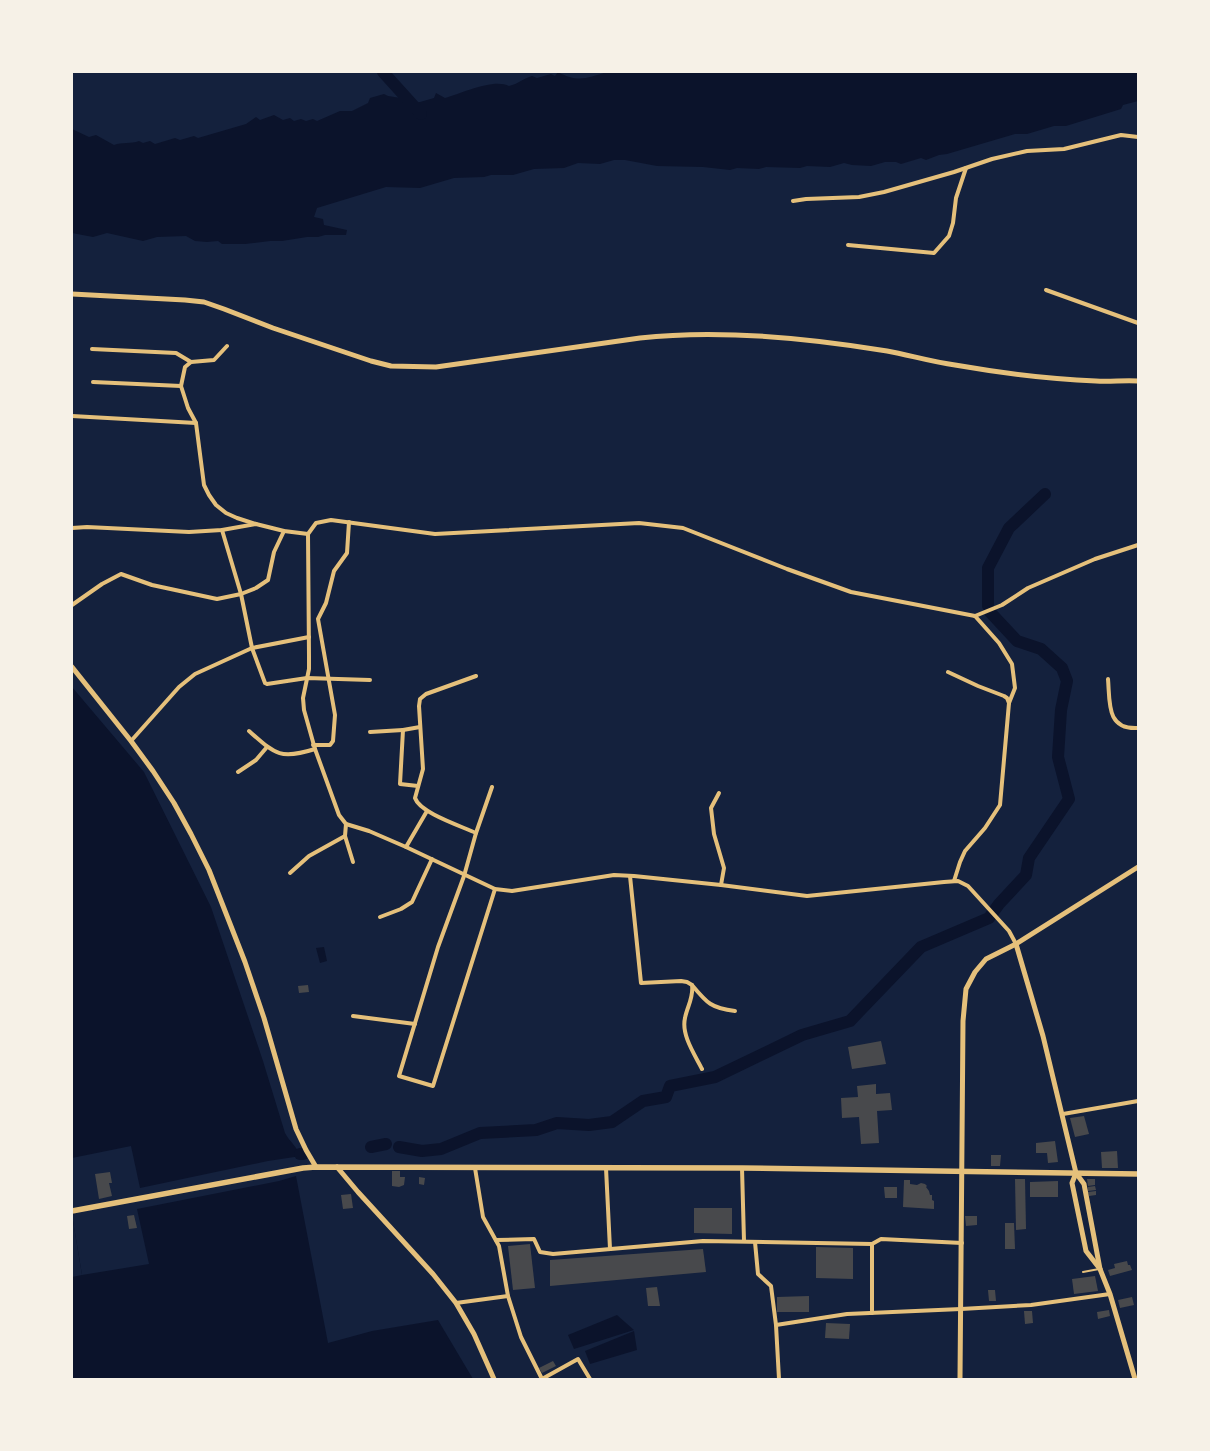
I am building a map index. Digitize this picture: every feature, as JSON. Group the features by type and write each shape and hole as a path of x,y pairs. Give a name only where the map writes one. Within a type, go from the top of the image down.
{"main road":[{"path":"72,1211 303,1168 316,1167 742,1168 1138,1174"}],"street":[{"path":"793,201 806,199 859,197 884,192 992,159 1027,151 1064,149 1120,135 1138,137"},
{"path":"848,245 934,253 949,236 953,223 956,198 966,168"},
{"path":"1046,290 1138,323"},
{"path":"72,294 204,302 281,331 371,361 392,366 436,367 640,338 693,334 766,337 837,343 889,351 953,365 1048,378 1097,381 1138,381"},
{"path":"227,346 214,360 191,362 185,367 181,386 188,408 196,423 204,485 208,495 216,505 226,513 256,524 284,531 308,534"},
{"path":"92,349 176,353 191,362"},
{"path":"93,382 181,386"},
{"path":"72,416 196,423"},
{"path":"1135,1379 1110,1294 1100,1269 1084,1184 1076,1173 1043,1036 1016,944 1009,931 968,886 954,881 807,896 722,885 614,875 512,891 494,889 406,847 369,831 346,824 339,815 314,747 304,710 303,698 309,669 308,534 316,522 331,520 435,534 639,523 683,528 787,569 851,592 975,616 1002,605 1028,588 1095,560 1138,545"},
{"path":"249,731 267,748 281,754 294,756 314,747 330,745 333,741 335,716 318,619 326,603 334,571 347,553 349,522"},
{"path":"72,528 87,526 189,532 222,530 256,524"},
{"path":"222,530 241,594 252,648 265,683 267,684 307,678 370,680"},
{"path":"72,605 102,584 121,574 152,584 217,600 241,594 256,588 268,580 274,552 284,531"},
{"path":"954,881 965,851 986,828 1000,806 1009,703 1015,688 1012,664 999,643 975,616"},
{"path":"131,741 179,687 194,674 252,648 309,637"},
{"path":"72,667 131,741 174,803 209,870 245,962 264,1018 296,1129 316,1167"},
{"path":"948,672 1004,696 1007,698 1009,703"},
{"path":"476,676 426,694 420,699 419,706 423,769 415,798 416,803 427,811 476,833"},
{"path":"1108,679 1110,712 1117,723 1132,728 1138,728"},
{"path":"370,732 403,730 420,727"},
{"path":"403,730 400,784 418,786"},
{"path":"238,772 256,760 267,748"},
{"path":"492,787 476,833 464,876 438,947 399,1076 433,1086 494,889"},
{"path":"719,793 711,808 714,834 724,868 722,885"},
{"path":"406,847 427,811"},
{"path":"346,824 345,836 353,862"},
{"path":"290,873 309,856 345,836"},
{"path":"380,917 401,909 412,902 432,859"},
{"path":"960,1379 963,1021 966,989 975,972 986,959 1016,944 1138,868"},
{"path":"630,876 641,983 687,982 692,985 712,1006 723,1010 735,1011"},
{"path":"692,985 692,998 685,1016 684,1024 690,1046 702,1069"},
{"path":"353,1016 415,1024"},
{"path":"1063,1114 1138,1101"},
{"path":"337,1167 433,1274 456,1303 474,1334 494,1379"},
{"path":"476,1168 483,1217 500,1246 508,1296 520,1337 542,1379 578,1359 590,1379"},
{"path":"606,1168 610,1249"},
{"path":"742,1168 744,1242"},
{"path":"1076,1173 1072,1183 1086,1251 1100,1269"},
{"path":"496,1240 534,1239 540,1252 553,1254 703,1241 872,1244 881,1239 962,1243"},
{"path":"755,1242 758,1274 771,1286 776,1325 779,1379"},
{"path":"872,1244 872,1313"},
{"path":"776,1325 847,1314 1038,1304 1110,1294"},
{"path":"456,1303 508,1296"}],"lane":[{"path":"1083,1272 1100,1269"}],"water":[{"path":"558,72 571,77 588,78 607,72 1138,72 1138,101 1123,105 1121,109 1066,126 1054,126 1027,134 1015,134 926,160 921,158 901,164 896,162 885,162 871,166 844,163 830,167 766,167 759,169 737,168 730,170 703,167 657,166 625,160 614,160 600,164 578,163 564,168 534,169 513,175 454,178 420,188 386,187 317,208 314,217 323,219 324,225 347,230 346,235 325,235 318,237 245,244 222,244 218,241 195,241 186,236 157,237 143,241 107,233 93,237 72,233 72,129 89,137 96,135 114,145 139,141 143,143 150,141 155,144 175,138 180,140 194,136 198,138 246,124 256,117 260,120 274,115 283,120 290,118 294,121 301,119 306,121 313,119 317,121 340,111 352,111 368,103 370,98 384,94 401,98 413,104 434,98 436,93 445,98 487,85 503,84 509,86 532,76 537,78 551,74 555,76"},
{"path":"72,687 144,772 211,907 263,1061 285,1133 301,1156 268,1161 140,1188 131,1146 72,1158"},
{"path":"324,947 327,961 320,963 316,948"},
{"path":"296,1176 328,1343 372,1331 438,1320 473,1379 72,1379 72,1215 82,1275 149,1264 137,1209 279,1181"},
{"path":"617,1315 634,1330 574,1349 568,1335"},
{"path":"634,1331 637,1350 590,1364 585,1351"}],"pier":[{"path":"72,1215 82,1275 72,1277"}],"building":[{"path":"308,985 309,992 299,993 298,986"},
{"path":"881,1041 886,1064 852,1069 848,1047"},
{"path":"876,1084 876,1094 890,1093 892,1110 877,1111 879,1143 861,1144 859,1117 842,1118 841,1098 858,1097 857,1086"},
{"path":"1084,1116 1089,1134 1075,1137 1070,1118"},
{"path":"1055,1141 1058,1162 1048,1163 1047,1153 1036,1153 1036,1143"},
{"path":"1117,1151 1118,1168 1102,1168 1101,1152"},
{"path":"991,1155 1001,1155 1000,1166 991,1166"},
{"path":"392,1171 400,1171 400,1177 405,1177 404,1185 399,1187 392,1186"},
{"path":"110,1172 112,1183 109,1183 112,1196 99,1199 95,1174"},
{"path":"419,1177 425,1178 424,1185 419,1184"},
{"path":"1015,1179 1025,1179 1026,1229 1016,1230"},
{"path":"1087,1179 1095,1179 1095,1185 1088,1186"},
{"path":"904,1180 910,1180 910,1184 925,1184 930,1195 932,1195 934,1209 903,1207"},
{"path":"1058,1181 1058,1197 1030,1197 1030,1182"},
{"path":"1095,1186 1096,1190 1088,1191 1088,1187"},
{"path":"884,1187 897,1187 897,1198 885,1198"},
{"path":"1096,1191 1096,1195 1089,1196 1088,1192"},
{"path":"351,1194 353,1208 343,1209 341,1195"},
{"path":"694,1208 732,1208 732,1234 694,1233"},
{"path":"134,1215 137,1228 129,1229 127,1216"},
{"path":"965,1216 977,1216 977,1225 966,1226"},
{"path":"1005,1223 1014,1223 1015,1249 1005,1249"},
{"path":"530,1244 535,1288 513,1290 508,1246"},
{"path":"816,1247 853,1248 853,1279 816,1278"},
{"path":"703,1249 706,1272 550,1286 550,1260"},
{"path":"1127,1261 1132,1270 1110,1276 1108,1270 1115,1268 1114,1264"},
{"path":"1095,1276 1098,1291 1074,1294 1072,1279"},
{"path":"657,1287 660,1306 648,1306 646,1288"},
{"path":"988,1290 995,1290 996,1301 989,1301"},
{"path":"809,1296 809,1312 777,1312 777,1297"},
{"path":"1132,1297 1134,1305 1120,1308 1118,1300"},
{"path":"1109,1310 1110,1316 1098,1319 1097,1312"},
{"path":"1024,1311 1032,1311 1033,1323 1025,1324"},
{"path":"826,1323 850,1324 849,1339 825,1338"},
{"path":"553,1361 556,1366 542,1373 539,1368"}],"waterway":[{"path":"383,72 421,114"},
{"path":"988,606 988,568 1009,528 1045,494"},
{"path":"399,1147 422,1151 441,1149 480,1133 536,1130 557,1123 589,1125 612,1122 643,1101 666,1097 670,1086 715,1077 802,1035 850,1021 921,947 989,918 999,904 1026,875 1029,858 1069,799 1058,757 1061,710 1067,681 1062,668 1041,649 1017,641 990,612"},
{"path":"371,1147 386,1144"}]}
